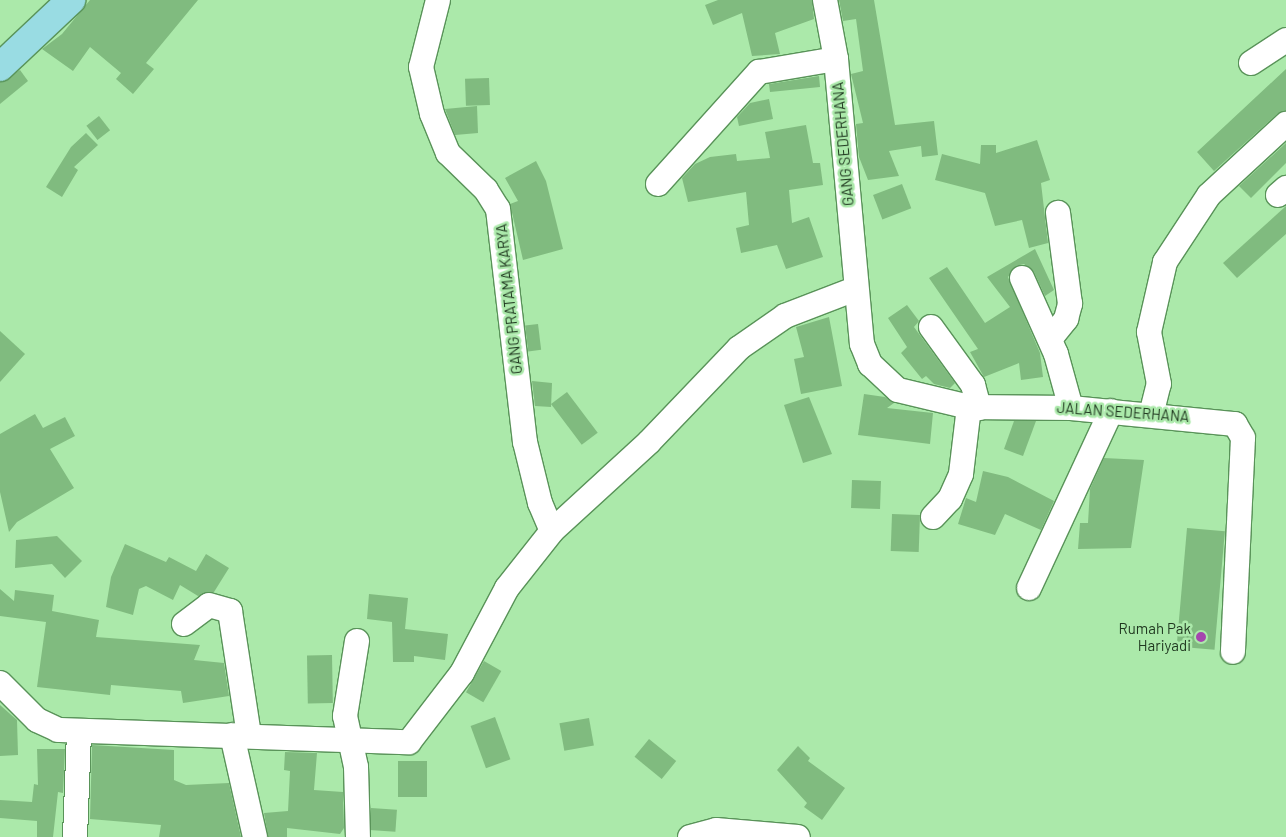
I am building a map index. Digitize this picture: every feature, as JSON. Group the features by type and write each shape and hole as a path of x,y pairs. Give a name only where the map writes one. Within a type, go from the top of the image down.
{"main road":[{"path":"0,67 71,0"}],"street":[{"name":"GANG PRATAMA KARYA","path":"438,0 421,67 442,141 457,164 486,190 500,217 525,442 540,502 552,531"},
{"name":"GANG SEDERHANA","path":"825,0 836,59 855,289"},
{"path":"1251,63 1286,40"},
{"path":"658,184 759,72 836,59"},
{"path":"1151,415 1159,384 1149,332 1165,262 1209,195 1286,124"},
{"path":"1050,339 1066,319 1070,304 1058,213"},
{"path":"1022,278 1050,339 1071,408"},
{"path":"0,683 43,724 79,733 241,735 395,744 414,738 462,673 507,588 552,531 649,442 739,348 785,316 855,289"},
{"name":"JALAN SEDERHANA","path":"855,289 862,344 870,364 886,382 931,401 974,407 1071,408 1228,420 1241,430 1233,652"},
{"path":"931,327 973,385 974,407 961,474 950,499 933,518"},
{"path":"1029,588 1111,411"},
{"path":"184,624 209,605 230,611 241,735 255,837"},
{"path":"357,641 346,708 350,741 356,767 358,837"},
{"path":"75,837 79,733"},
{"path":"690,837 716,830 798,837"}],"building":[{"path":"90,0 198,0 146,63 154,69 133,94 116,79 121,73 90,47 73,71 42,49 62,34"},
{"path":"718,0 812,0 814,19 775,33 780,54 752,56 742,13 713,25 705,5"},
{"path":"839,0 874,0 895,125 934,121 938,155 922,157 921,146 889,151 899,176 868,180 859,157 856,124 863,123 851,74 863,71 856,19 843,21"},
{"path":"1286,69 1286,111 1277,114 1214,171 1197,152"},
{"path":"20,70 28,81 0,104 0,82"},
{"path":"819,76 820,87 770,92 769,84"},
{"path":"489,78 490,105 466,106 465,79"},
{"path":"769,99 773,119 739,126 737,117 750,103"},
{"path":"477,106 478,133 455,135 445,109"},
{"path":"99,116 110,130 97,140 86,126"},
{"path":"806,125 813,163 820,163 823,185 789,190 792,223 809,217 823,257 786,269 777,245 741,253 736,228 749,225 746,192 688,202 682,178 695,164 710,157 736,154 737,161 770,158 765,132"},
{"path":"86,133 98,145 74,167 78,170 62,197 46,187 71,147"},
{"path":"1037,140 1050,180 1041,183 1048,243 1029,248 1022,220 995,226 985,193 935,180 942,154 980,164 981,145 996,145 996,153"},
{"path":"1286,143 1286,163 1251,198 1239,186"},
{"path":"536,161 546,181 563,249 523,260 510,204 518,201 505,178"},
{"path":"902,184 911,208 882,219 873,195"},
{"path":"1286,206 1286,234 1237,278 1223,263"},
{"path":"1035,249 1054,290 1045,296 1034,272 1024,264 1016,266 1008,277 1040,353 1043,377 1021,380 1019,363 984,377 970,352 978,349 929,278 947,267 985,323 1010,307 987,277"},
{"path":"907,305 919,321 914,327 955,383 950,388 934,384 926,376 922,379 901,353 907,347 888,318"},
{"path":"829,317 842,386 801,394 794,359 804,357 796,327"},
{"path":"538,324 541,350 528,351 525,326"},
{"path":"0,331 25,354 0,382"},
{"path":"532,381 552,383 551,407 535,406"},
{"path":"567,392 598,433 582,445 551,404"},
{"path":"864,394 885,397 894,403 887,408 933,413 930,444 858,435"},
{"path":"809,397 832,454 803,463 784,405"},
{"path":"35,414 43,428 65,417 75,436 50,449 74,488 17,522 9,532 0,492 0,434"},
{"path":"1014,421 1036,421 1023,456 1004,449"},
{"path":"1104,458 1144,460 1131,548 1078,549 1080,523 1088,523 1090,489"},
{"path":"983,471 1008,477 1054,501 1041,530 1005,514 995,535 958,524 966,498 976,502"},
{"path":"852,480 881,481 880,509 851,508"},
{"path":"892,514 920,515 919,552 891,551"},
{"path":"1187,528 1225,531 1214,650 1177,647"},
{"path":"57,536 82,561 65,578 52,564 15,568 16,540"},
{"path":"125,544 166,562 169,557 196,571 206,554 229,568 214,592 198,596 180,585 173,600 146,586 139,589 133,615 106,607 111,577"},
{"path":"0,589 14,601 15,590 54,595 52,611 99,620 96,637 200,645 194,660 224,663 229,696 183,703 181,691 111,685 110,695 37,687 46,622 0,616"},
{"path":"369,594 408,598 405,629 448,634 445,660 414,656 414,662 393,662 392,622 367,619"},
{"path":"307,655 332,655 333,703 308,703"},
{"path":"484,661 501,671 483,702 466,692"},
{"path":"0,705 17,720 18,755 0,756"},
{"path":"495,717 510,759 486,768 471,726"},
{"path":"589,718 594,746 564,751 559,723"},
{"path":"649,739 676,761 662,779 635,757"},
{"path":"92,745 174,750 174,780 186,785 229,783 241,837 159,837 161,825 90,819"},
{"path":"798,746 810,758 808,761 845,788 822,820 804,807 807,803 777,770"},
{"path":"37,749 65,749 63,793 58,792 53,837 37,837 37,821 0,818 0,800 32,802 34,784 38,785"},
{"path":"285,752 317,753 314,790 343,792 344,828 340,834 287,828 287,837 268,837 264,813 288,811 290,771 284,770"},
{"path":"398,761 427,761 427,797 398,797"},
{"path":"371,808 397,810 395,832 369,830"}],"place":[{"name":"Rumah Pak Hariyadi","path":"1201,637"}]}
